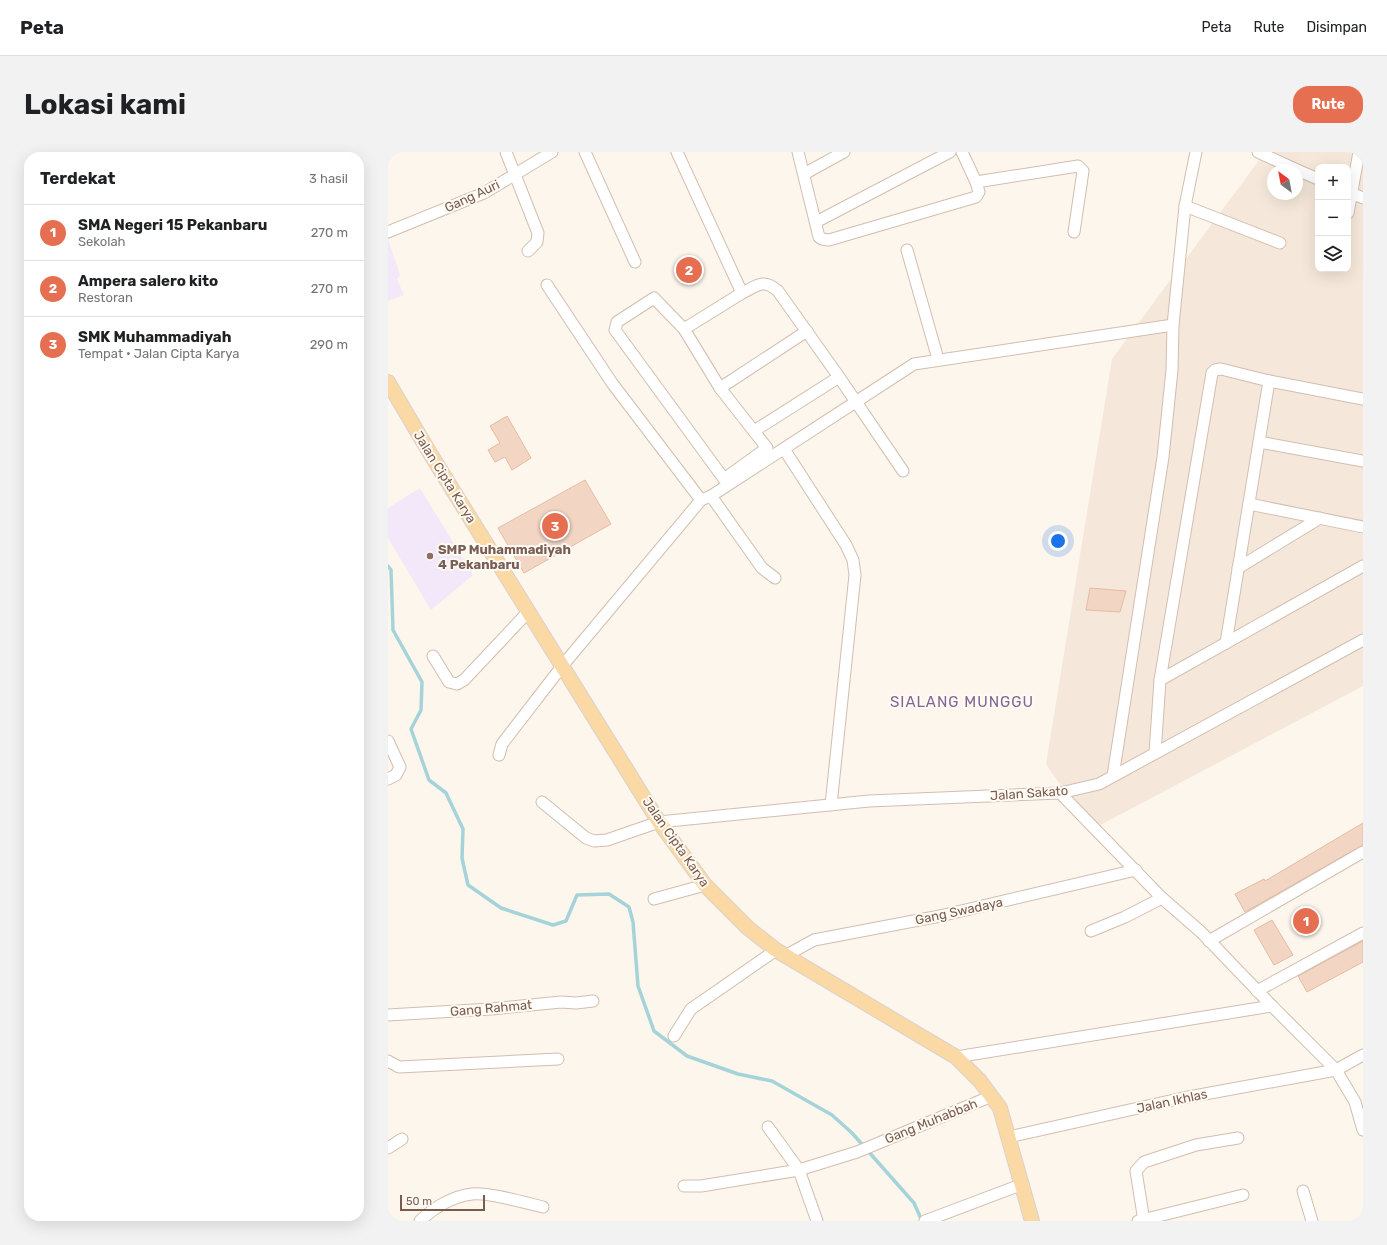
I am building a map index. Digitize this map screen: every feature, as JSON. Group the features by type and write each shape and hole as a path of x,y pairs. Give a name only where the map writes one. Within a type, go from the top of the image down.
{"main road":[{"name":"Jalan Cipta Karya","path":"388,382 431,455 659,822 705,885 748,928 781,953 956,1057 992,1096 1000,1108 1032,1221"}],"street":[{"path":"506,152 538,233 537,242 528,251"},
{"name":"Gang Auri","path":"388,232 484,193 552,152"},
{"path":"585,152 635,262"},
{"path":"677,152 742,293"},
{"path":"798,152 819,237 829,240 976,197 979,192 976,182 962,152"},
{"path":"804,174 844,152"},
{"path":"816,222 950,152"},
{"path":"1113,776 1164,458 1172,370 1173,325 1185,206 1196,152"},
{"path":"1258,152 1284,164"},
{"path":"1351,188 1359,152"},
{"path":"976,182 1078,166 1083,171 1074,232"},
{"path":"1303,173 1315,178"},
{"path":"1351,193 1363,198"},
{"path":"1185,206 1280,242"},
{"path":"906,250 938,359"},
{"path":"684,329 742,293 764,283 770,284 778,291 808,332 903,471"},
{"path":"547,285 612,383 762,568 775,578"},
{"path":"654,298 684,329 720,388 767,448 724,479 615,330 617,322 654,298"},
{"path":"499,755 502,744 563,666 706,498 914,364 938,359 1173,325"},
{"path":"720,388 808,332"},
{"path":"1155,753 1160,680 1212,374 1215,370 1221,368 1269,381 1363,399"},
{"path":"754,431 839,377"},
{"path":"1226,643 1269,381"},
{"path":"1259,442 1363,461"},
{"path":"784,448 846,545 852,560 855,575 830,805"},
{"path":"1249,504 1363,527"},
{"path":"1238,568 1320,518"},
{"path":"1160,680 1363,566"},
{"path":"433,656 449,682 457,684 464,680 529,611"},
{"name":"Jalan Sakato","path":"542,802 586,838 594,841 607,840 659,822 869,801 1060,793 1099,784 1363,640"},
{"path":"388,740 400,767 396,775 388,779"},
{"path":"1060,793 1162,898 1209,941 1336,1070 1355,1102 1363,1130"},
{"path":"1209,941 1362,854"},
{"name":"Gang Swadaya","path":"674,1036 691,1009 781,953 814,940 940,916 1136,870"},
{"path":"654,899 705,885"},
{"path":"1091,931 1162,898"},
{"path":"1257,991 1363,933"},
{"name":"Gang Rahmat","path":"388,1015 491,1009 560,1002 576,1003 593,1001"},
{"path":"956,1057 1272,1006"},
{"name":"Jalan Ikhlas","path":"1009,1137 1183,1098 1336,1070 1363,1055"},
{"path":"388,1061 399,1067 558,1058"},
{"name":"Gang Muhabbah","path":"800,1170 857,1152 992,1096"},
{"path":"768,1127 800,1170 818,1221"},
{"path":"1238,1138 1196,1145 1144,1162 1136,1171 1142,1220 1243,1196"},
{"path":"388,1148 402,1139"},
{"path":"684,1186 701,1186 800,1170"},
{"path":"927,1220 1022,1184"},
{"path":"1303,1190 1312,1221"},
{"path":"420,1221 434,1208 462,1196 473,1194 543,1207"}],"shaded area":[{"path":"1265,152 1363,152 1363,686 1091,830 1046,764 1112,359"},
{"path":"388,239 400,275 397,279 404,295 388,301"},
{"name":"SMP Muhammadiyah 4 Pekanbaru","path":"420,488 473,575 431,610 388,538 388,508"}],"building":[{"path":"507,416 531,458 512,470 505,457 495,462 488,450 500,443 490,426"},
{"path":"585,480 611,524 524,573 498,528"},
{"path":"1090,588 1126,591 1120,612 1086,610"},
{"path":"1363,823 1363,845 1245,912 1235,894 1264,879 1265,881"},
{"path":"1272,920 1293,955 1274,965 1254,930"},
{"path":"1363,941 1363,962 1307,992 1298,976"}],"waterway":[{"path":"388,566 391,570 393,630 422,682 421,710 411,729 429,780 446,793 463,829 462,858 468,885 501,908 553,925 566,921 577,895 609,894 629,907 633,922 638,986 654,1031 687,1056 738,1074 772,1081 832,1115 852,1133 914,1203 922,1221"}],"place":[{"name":"Ampera salero kito","path":"689,270"},
{"name":"SMK Muhammadiyah","path":"555,526"},
{"name":"SMP Muhammadiyah 4 Pekanbaru","path":"430,556"},
{"name":"SMA Negeri 15 Pekanbaru","path":"1306,921"}],"district":[{"name":"SIALANG MUNGGU","path":"962,702"}]}
